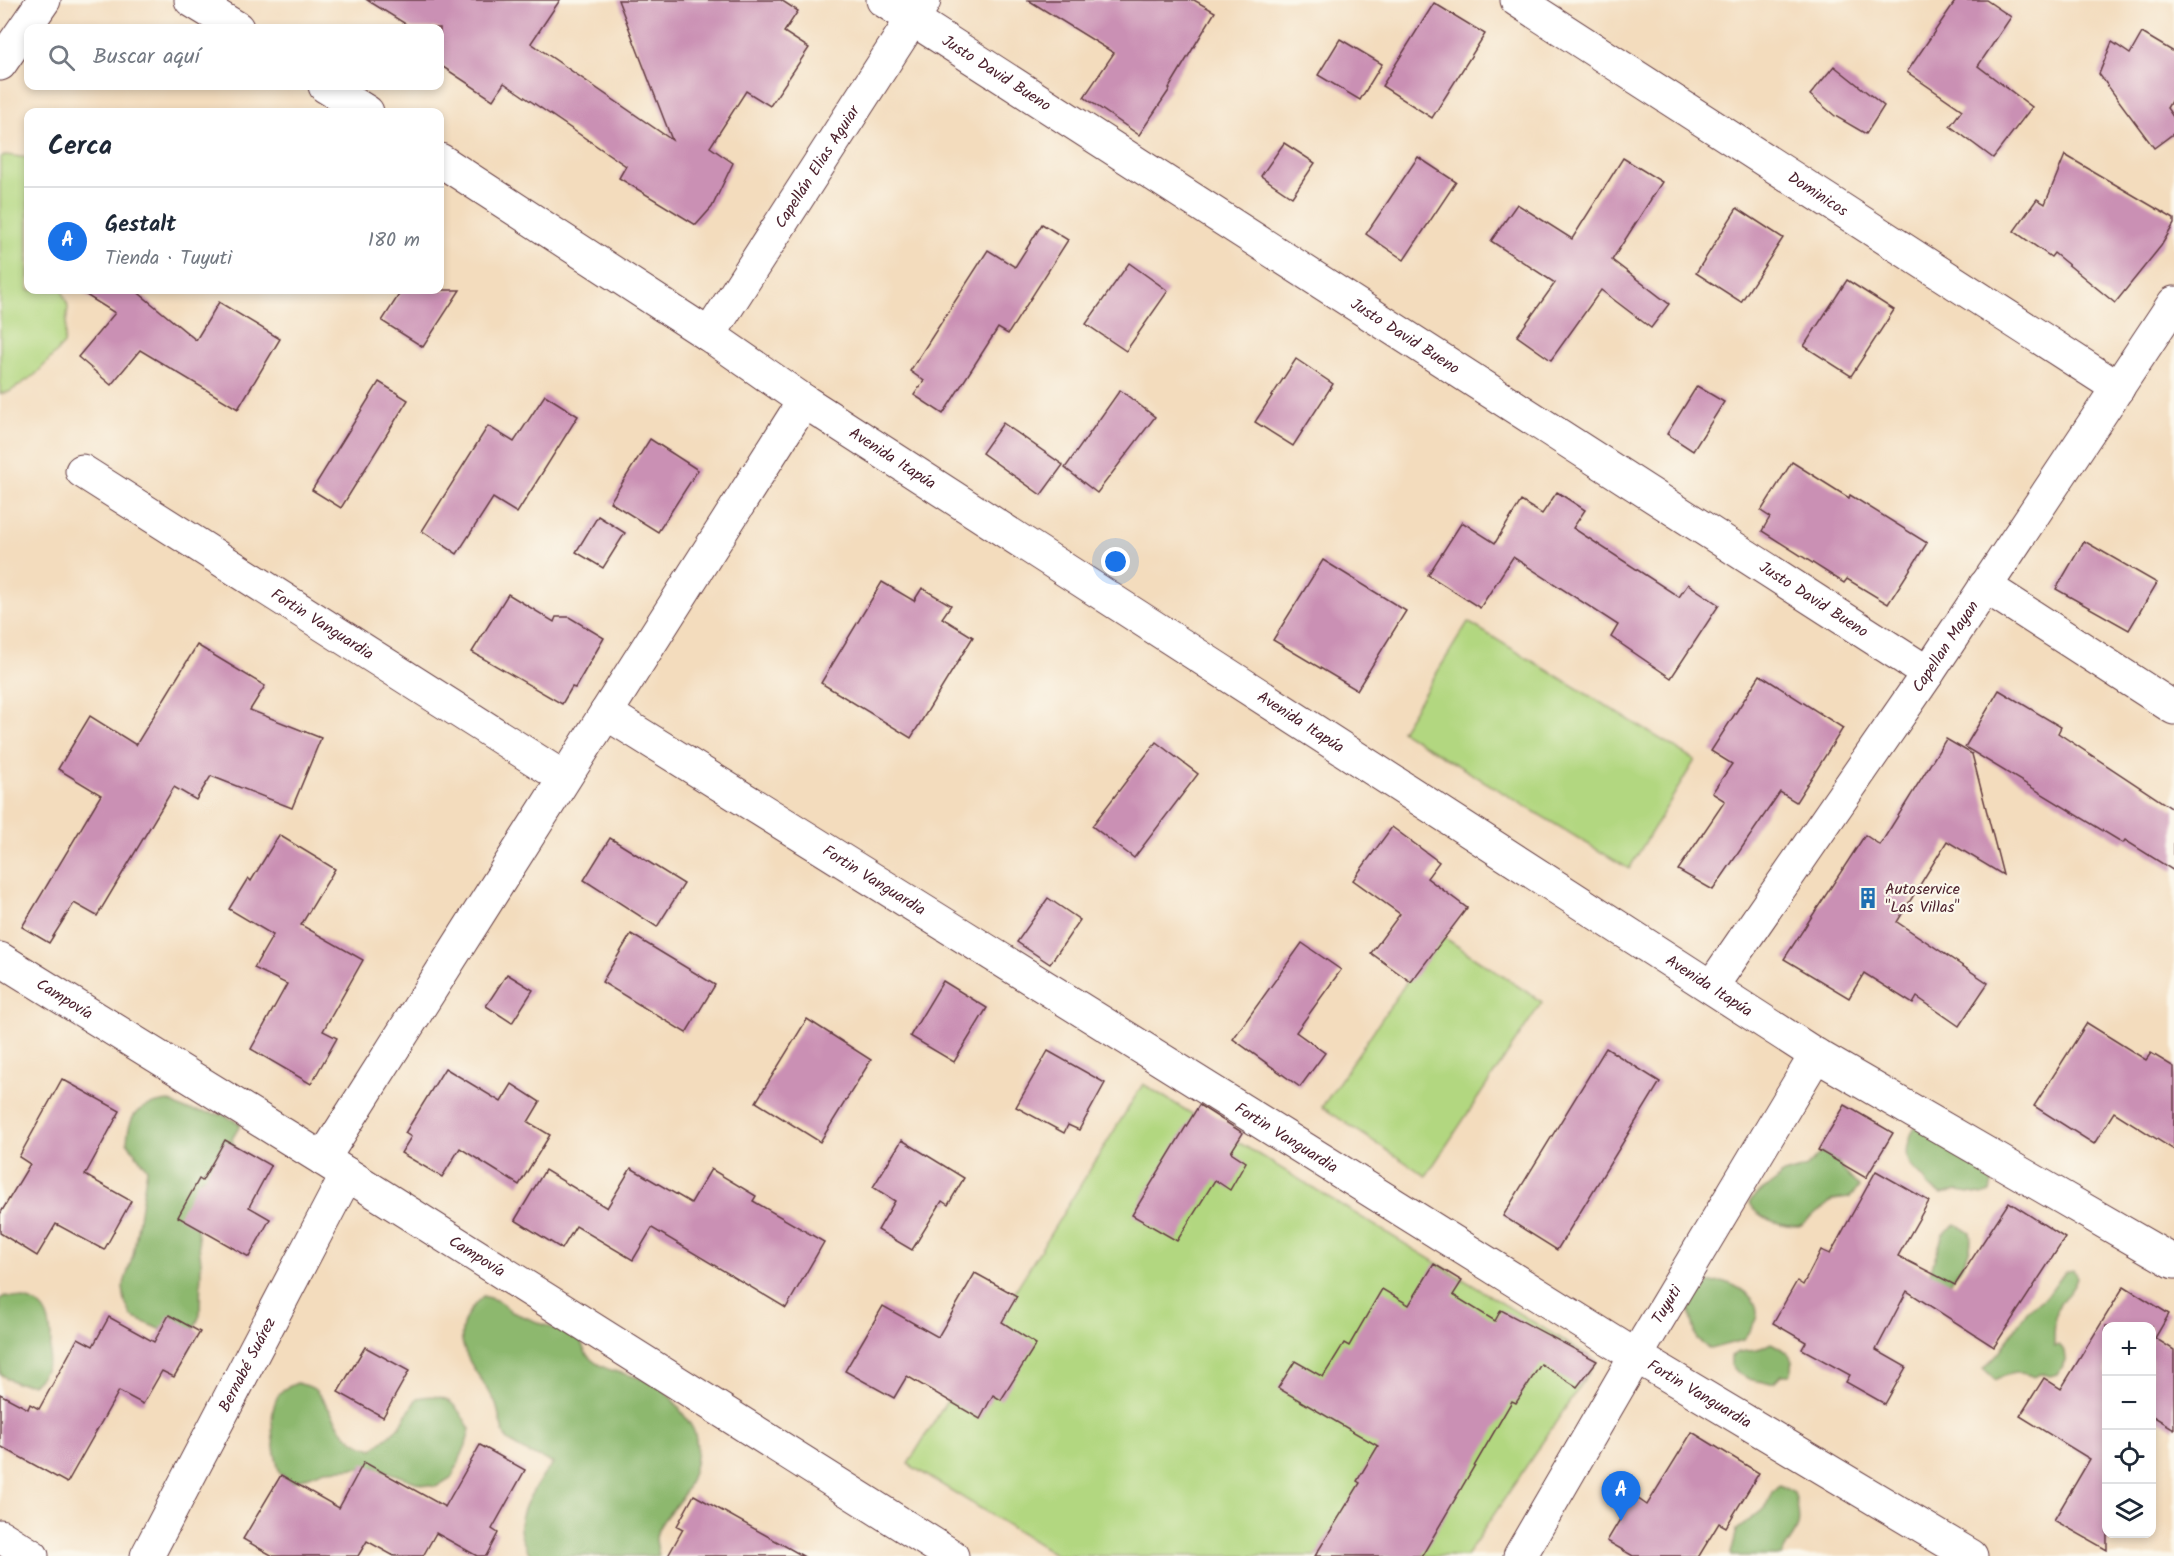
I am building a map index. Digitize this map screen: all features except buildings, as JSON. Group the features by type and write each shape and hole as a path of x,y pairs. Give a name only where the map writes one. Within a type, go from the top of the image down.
{"street":[{"path":"28,24 44,0"},
{"path":"190,0 230,24"},
{"name":"Justo David Bueno","path":"883,0 919,10 1928,673"},
{"name":"Dominicos","path":"1517,0 2118,388"},
{"name":"Capellán Elias Aguiar","path":"709,335 919,10"},
{"path":"0,64 24,29"},
{"path":"332,90 361,108"},
{"name":"Avenida Itapúa","path":"444,163 709,335 804,400 1816,1054 2174,1262"},
{"name":"Capellan Mayan","path":"1712,986 1928,673 2174,303"},
{"name":"Bernabé Suárez","path":"147,1556 335,1166 564,778 804,400"},
{"name":"Fortin Vanguardia","path":"82,471 564,778"},
{"path":"1985,586 2174,708"},
{"name":"Fortin Vanguardia","path":"606,713 1636,1356 1971,1556"},
{"name":"Campovía","path":"0,959 335,1166 952,1556"},
{"name":"Tuyuti","path":"1520,1556 1816,1054"},
{"path":"0,1536 32,1556"}],"green space":[{"path":"6,155 24,157 24,294 64,294 68,306 64,344 36,374 9,392 0,394 0,157"},
{"path":"1468,622 1695,760 1629,869 1401,731"},
{"path":"1439,934 1542,1002 1426,1176 1322,1107"},
{"path":"1143,1084 1597,1361 1466,1556 1058,1556 908,1464"},
{"path":"169,1101 183,1109 223,1115 241,1124 232,1139 237,1155 217,1172 201,1178 195,1211 201,1262 200,1315 193,1331 176,1336 132,1317 125,1302 123,1287 133,1255 147,1169 127,1142 130,1123 138,1111 143,1108"},
{"path":"1922,1114 1959,1129 1966,1163 1978,1168 1987,1176 1992,1183 1990,1192 1982,1195 1958,1191 1941,1194 1928,1186 1913,1168 1907,1155 1909,1140"},
{"path":"1825,1151 1834,1153 1841,1168 1859,1187 1849,1198 1833,1200 1800,1226 1786,1225 1771,1220 1753,1209 1749,1203 1752,1198 1774,1183 1781,1175 1807,1167"},
{"path":"1956,1224 1970,1233 1970,1247 1965,1261 1948,1286 1924,1291 1943,1234"},
{"path":"2073,1270 2077,1277 2076,1281 2061,1302 2054,1330 2054,1347 2059,1345 2065,1351 2066,1359 2057,1374 2050,1376 2042,1373 2034,1377 2014,1373 1995,1380 1983,1369 1999,1352 2028,1310 2049,1294 2065,1272"},
{"path":"1726,1282 1749,1295 1756,1306 1756,1319 1743,1340 1710,1349 1697,1340 1689,1308 1709,1283"},
{"path":"5,1296 21,1298 37,1304 43,1310 50,1325 51,1344 48,1362 41,1376 33,1384 16,1383 0,1374 0,1299"},
{"path":"483,1296 499,1301 512,1312 580,1339 584,1350 596,1363 641,1378 663,1389 688,1421 696,1437 695,1463 683,1495 657,1532 659,1556 531,1556 523,1542 521,1517 532,1492 553,1463 520,1449 505,1436 494,1400 464,1349 463,1324 470,1310"},
{"path":"1771,1343 1789,1355 1792,1364 1790,1375 1781,1375 1774,1382 1756,1381 1740,1374 1731,1365 1731,1356 1739,1352 1757,1350"},
{"path":"297,1383 315,1390 344,1433 361,1445 373,1449 400,1426 417,1398 436,1396 450,1402 470,1429 466,1445 452,1477 436,1487 421,1484 375,1467 325,1470 293,1482 280,1474 273,1442 272,1417 278,1396 284,1389"},
{"path":"1779,1485 1794,1493 1799,1518 1797,1530 1782,1556 1732,1556 1737,1530 1765,1508 1772,1492"}],"place":[{"name":"Autoservice \"Las Villas\"","path":"1868,898"},
{"name":"Gestalt","path":"1621,1521"}]}
